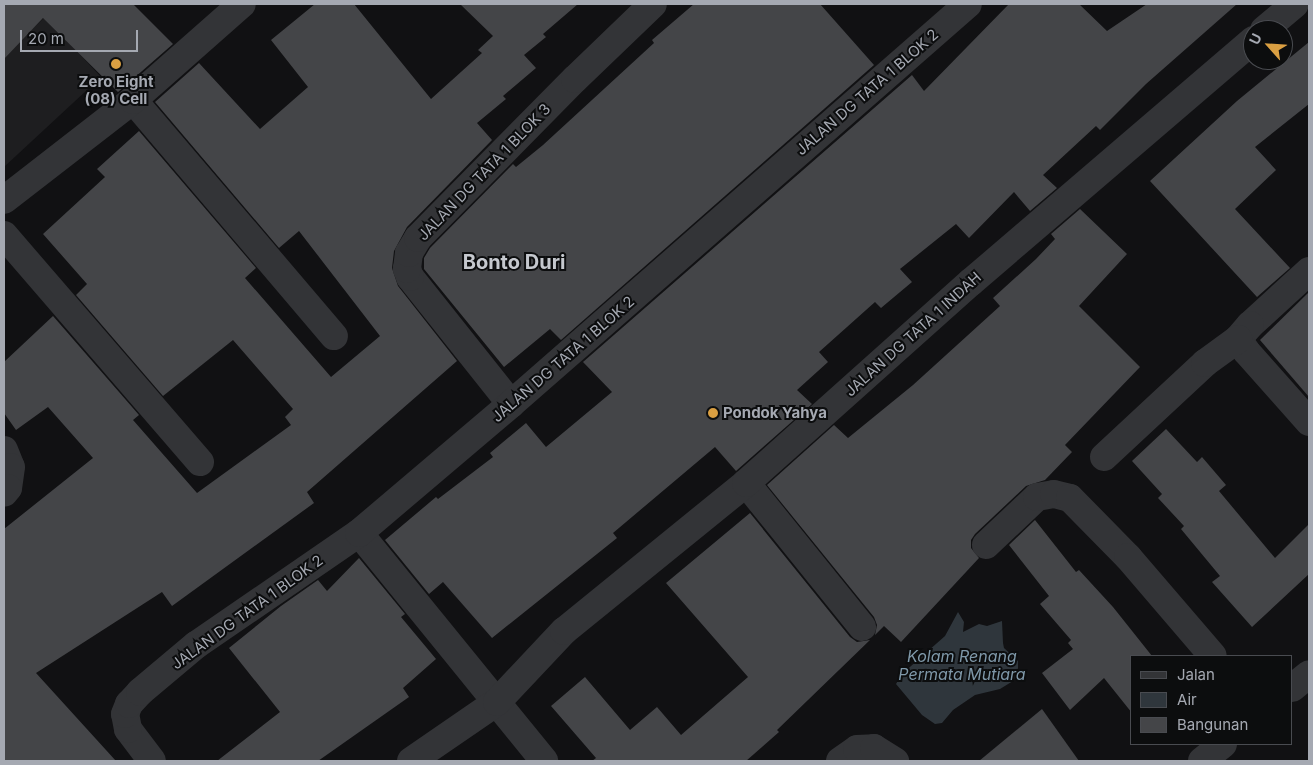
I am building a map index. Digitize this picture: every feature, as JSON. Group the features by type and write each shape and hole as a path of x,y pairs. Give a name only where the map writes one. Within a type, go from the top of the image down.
{"street":[{"path":"4,200 133,100 242,4"},
{"name":"JALAN DG TATA 1 BLOK 3","path":"511,404 410,277 407,269 409,253 425,231 575,79 653,4"},
{"name":"JALAN DG TATA 1 BLOK 2","path":"152,761 128,729 126,714 129,704 140,692 196,645 359,533 511,404 968,4"},
{"path":"1276,20 1295,4"},
{"name":"JALAN DG TATA 1 INDAH","path":"411,761 497,702 564,632 746,482 971,282 1243,49"},
{"path":"133,100 334,336"},
{"path":"4,235 200,462"},
{"path":"1104,457 1205,363 1238,339 1250,325 1309,271"},
{"path":"1238,339 1309,422"},
{"path":"4,450 11,467 8,488 4,493"},
{"path":"746,482 862,627"},
{"path":"986,545 1037,497 1054,494 1070,498 1128,556 1212,655"},
{"path":"359,533 544,761"},
{"path":"1293,687 1309,674"},
{"path":"1202,761 1222,745"},
{"path":"840,761 857,749 874,748 895,761"}],"shaded area":[{"path":"45,17 101,77 4,167 4,55"}],"water":[{"name":"Kolam Renang Permata Mutiara","path":"958,612 964,622 963,632 979,624 987,626 1002,621 1004,648 1018,661 1018,672 1013,681 1000,689 975,695 953,710 942,723 935,724 922,715 896,684 902,674 945,636"}],"building":[{"name":"Zero Eight (08) Cell","path":"4,4 133,4 173,44 118,92 43,18 4,59"},
{"path":"315,4 354,4 431,99 482,53 478,50 493,36 460,4 578,4 543,34 546,37 524,55 536,68 503,96 506,99 477,123 492,140 407,227 394,251 392,268 398,286 457,361 307,492 314,503 172,606 162,592 36,673 116,761 4,761 4,529 93,458 48,407 16,430 4,413 4,362 53,316 139,415 133,420 197,493 291,425 285,417 293,409 233,340 163,396 76,295 87,284 43,234 105,177 97,169 139,131 256,268 245,278 331,377 380,336 299,231 279,248 155,102 199,63 260,129 308,87 271,40"},
{"path":"694,4 820,4 874,65 561,340 550,329 504,367 424,269 424,258 430,248 513,164 516,167 543,145 654,43 652,40"},
{"path":"1009,4 1079,4 1107,31 1147,4 1237,4 1146,84 1100,130 1096,126 1043,175 1057,188 1030,211 1014,192 969,238 956,224 900,269 912,282 881,308 875,302 819,352 828,362 797,390 812,404 736,471 715,447 613,533 617,538 492,638 443,582 429,594 385,540 436,497 438,499 493,457 490,453 526,423 546,447 612,392 583,362 912,75 924,91"},
{"path":"1309,42 1309,104 1255,147 1276,170 1235,209 1290,268 1257,297 1150,181 1237,101 1275,70 1293,70 1293,55"},
{"path":"1080,209 1127,254 1079,306 1140,367 1065,445 1072,452 1045,480 1026,486 975,534 971,540 971,548 979,558 901,642 884,626 875,635 877,625 874,617 767,485 834,425 848,438 913,385 1000,306 993,298 1036,259 1055,239 1051,234"},
{"path":"1309,292 1309,397 1260,340"},
{"path":"1166,429 1197,462 1202,457 1226,485 1219,491 1275,558 1309,524 1309,574 1252,627 1212,582 1220,576 1181,529 1184,526 1158,498 1162,494 1132,461"},
{"path":"750,513 850,637 857,642 870,640 777,730 779,732 746,761 592,761 596,758 551,706 585,677 630,730 657,707 681,735 748,677 666,583"},
{"path":"1035,520 1076,572 1079,570 1113,607 1151,655 1130,655 1130,710 1104,678 1070,710 1042,673 1073,649 1068,643 1071,640 1040,604 1049,596 1009,545"},
{"path":"359,558 405,614 401,617 436,659 403,688 409,697 318,761 217,761 280,712 229,648 281,606 318,580 327,591"},
{"path":"1042,709 1079,761 979,761"}],"place":[{"name":"Zero Eight (08) Cell","path":"116,64"},
{"name":"Pondok Yahya","path":"713,413"}],"district":[{"name":"Bonto Duri","path":"514,262"}]}
